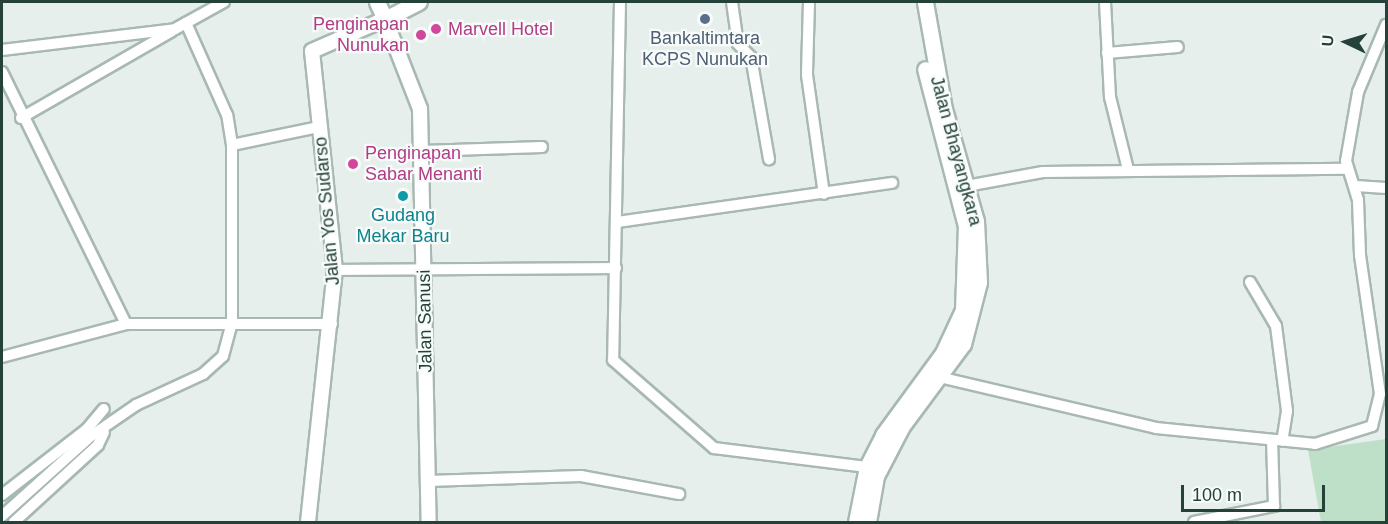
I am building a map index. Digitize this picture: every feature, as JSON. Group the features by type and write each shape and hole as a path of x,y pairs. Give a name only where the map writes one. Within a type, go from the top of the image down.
{"main road":[{"path":"376,2 385,19 419,2"},
{"name":"Jalan Bhayangkara","path":"858,520 891,442 963,344 977,293 980,242 930,97 916,2"},
{"name":"Jalan Bhayangkara","path":"858,520 867,467 883,435 943,353 963,310 968,243 962,187 944,109 925,2"}],"street":[{"path":"21,118 224,2"},
{"path":"620,2 613,360 708,445 867,467"},
{"path":"732,2 738,44 751,57 769,159"},
{"path":"809,2 807,75 824,194"},
{"path":"1105,2 1113,112 1128,170"},
{"name":"Jalan Yos Sudarso","path":"308,522 332,324 335,270 312,51 385,19"},
{"name":"Jalan Sanusi","path":"385,19 418,97 422,151 429,522"},
{"path":"2,516 136,405 216,366 232,323 232,145 227,115 186,23"},
{"path":"1372,426 1380,394 1356,186 1346,169 1356,101 1386,25"},
{"path":"2,50 175,29"},
{"path":"1107,52 1178,47"},
{"path":"2,72 21,118 126,324"},
{"path":"232,145 320,126"},
{"path":"422,151 543,147"},
{"path":"962,187 1043,172 1346,169"},
{"path":"617,222 892,183"},
{"path":"1356,186 1386,188"},
{"path":"335,270 616,268"},
{"path":"1194,522 1274,506 1277,441 1287,411 1276,326 1250,282"},
{"path":"2,357 126,324 332,324"},
{"path":"939,377 1146,426 1277,441 1315,444 1386,422"},
{"path":"2,495 87,429 104,409"},
{"path":"14,522 98,445 104,432"},
{"path":"428,481 581,476 679,494"}],"green space":[{"path":"1386,439 1386,522 1321,522 1308,450"}],"place":[{"name":"Bankaltimtara KCPS Nunukan","path":"705,19"},
{"name":"Marvell Hotel","path":"436,29"},
{"name":"Penginapan Nunukan","path":"421,35"},
{"name":"Penginapan Sabar Menanti","path":"353,164"},
{"name":"Gudang Mekar Baru","path":"403,196"}]}
